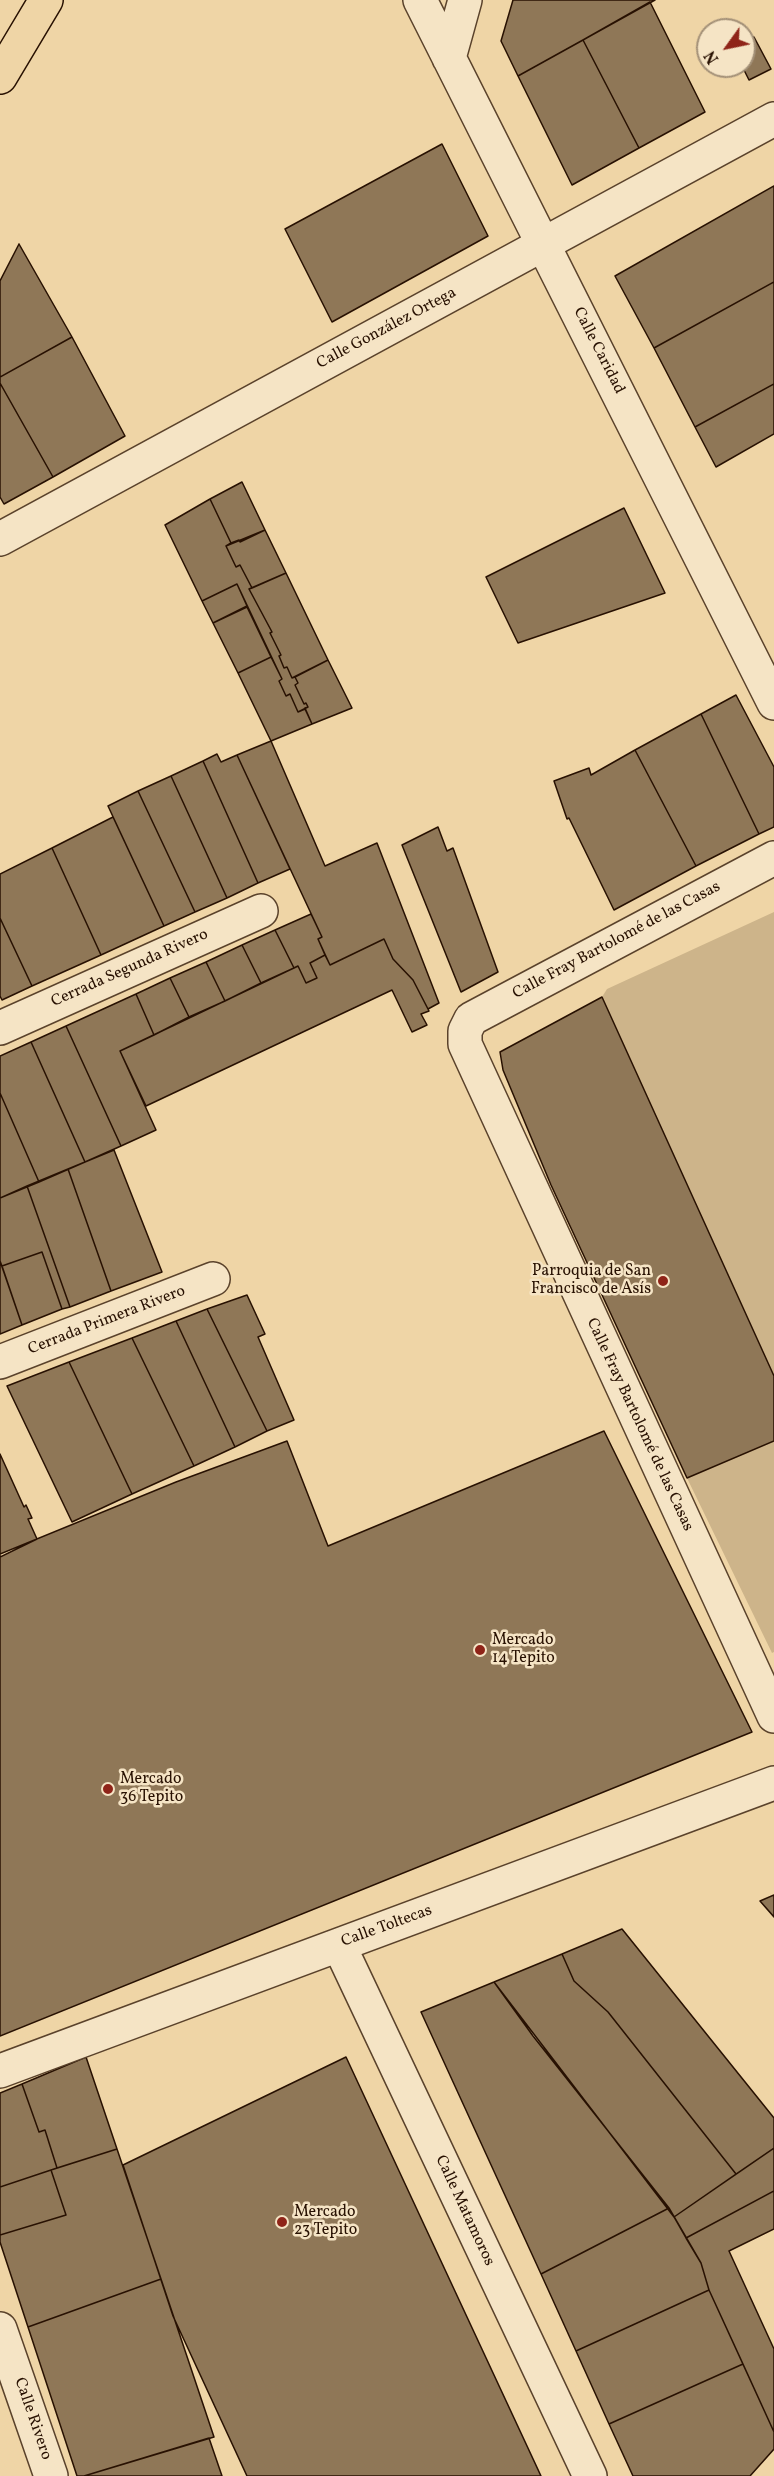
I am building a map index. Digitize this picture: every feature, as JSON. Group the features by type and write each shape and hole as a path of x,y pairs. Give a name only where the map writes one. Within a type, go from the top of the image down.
{"main road":[{"path":"0,77 46,0"}],"street":[{"name":"Calle Caridad","path":"420,0 774,703"},
{"path":"449,58 465,0"},
{"name":"Calle González Ortega","path":"0,539 774,119"},
{"name":"Calle Fray Bartolomé de las Casas","path":"774,858 471,1019 465,1031 465,1044 774,1716"},
{"name":"Cerrada Segunda Rivero","path":"0,1028 261,911"},
{"name":"Cerrada Primera Rivero","path":"0,1362 213,1279"},
{"name":"Calle Toltecas","path":"0,2070 774,1783"},
{"name":"Calle Matamoros","path":"339,1945 590,2476"},
{"name":"Calle Rivero","path":"0,2329 51,2476"}],"shaded area":[{"path":"774,912 774,1376 602,997 607,989"},
{"path":"774,1441 774,1652 772,1653 687,1478"}],"building":[{"path":"513,0 655,0 518,76 501,41"},
{"path":"650,2 705,112 639,148 583,40"},
{"path":"583,40 639,148 572,185 518,76"},
{"path":"756,41 771,69 756,76"},
{"path":"442,144 488,236 332,322 285,229"},
{"path":"774,186 774,282 654,348 615,276"},
{"path":"19,244 72,337 0,377 0,281"},
{"path":"774,282 774,384 695,427 654,348"},
{"path":"72,337 125,436 53,477 0,383 0,377"},
{"path":"0,383 53,477 4,504 0,497"},
{"path":"774,384 774,434 716,467 695,427"},
{"path":"242,482 265,530 240,542 239,540 231,543 210,499"},
{"path":"210,499 231,543 226,546 236,567 240,565 252,588 249,589 272,632 270,633 281,655 279,656 284,668 287,667 292,678 295,677 298,683 295,685 304,704 306,703 308,707 298,712 290,694 286,696 279,681 282,679 237,584 202,601 165,525"},
{"path":"624,508 665,593 518,643 486,577"},
{"path":"265,530 286,573 252,588 240,565 236,567 226,546"},
{"path":"286,573 328,660 292,678 287,667 284,668 279,656 281,655 270,633 272,632 249,589"},
{"path":"237,584 247,606 213,623 202,601"},
{"path":"247,607 271,657 238,673 213,623"},
{"path":"271,657 282,679 279,681 286,696 290,694 298,712 305,709 312,724 271,741 238,673"},
{"path":"328,660 352,708 312,724 305,708 308,707 306,703 304,704 295,685 298,683 295,677"},
{"path":"736,695 774,767 774,827 759,834 701,714"},
{"path":"701,714 759,834 696,866 635,750"},
{"path":"271,741 325,866 377,843 439,1003 428,1009 413,980 393,959 384,939 330,965 318,939 322,937 237,755"},
{"path":"635,750 696,866 614,910 569,818 567,819 554,781 589,768 591,775"},
{"path":"217,754 221,762 237,755 290,869 258,883 203,761"},
{"path":"203,761 258,883 227,898 171,776"},
{"path":"171,776 227,898 195,912 138,791"},
{"path":"138,791 195,912 164,926 108,806"},
{"path":"113,817 164,926 101,955 52,848"},
{"path":"438,827 447,851 453,848 498,972 461,992 402,845"},
{"path":"52,848 101,955 32,986 0,918 0,874"},
{"path":"311,914 322,937 318,939 325,955 310,963 317,978 306,983 298,966 294,968 275,930"},
{"path":"0,918 32,986 2,1000 0,996"},
{"path":"275,930 294,968 261,983 242,945"},
{"path":"384,939 393,959 413,980 429,1011 421,1014 427,1025 412,1032 392,990 146,1106 120,1051 298,966 306,983 317,978 310,963 325,955 330,965"},
{"path":"242,945 261,983 225,1001 206,962"},
{"path":"206,962 225,1001 189,1017 170,978"},
{"path":"170,978 189,1017 154,1035 136,994"},
{"path":"136,994 154,1035 120,1051 156,1130 121,1146 66,1026"},
{"name":"Parroquia de San Francisco de Asís","path":"602,997 774,1376 774,1441 687,1478 551,1185 503,1070 500,1052"},
{"path":"66,1026 121,1146 85,1162 31,1042"},
{"path":"31,1042 85,1162 39,1182 0,1093 0,1056"},
{"path":"0,1093 39,1182 0,1198"},
{"path":"114,1150 162,1272 111,1291 68,1169"},
{"path":"68,1169 111,1291 70,1307 27,1186"},
{"path":"27,1186 70,1307 62,1309 42,1252 2,1266 0,1261 0,1198"},
{"path":"42,1252 62,1309 22,1325 2,1266"},
{"path":"0,1261 22,1325 0,1334"},
{"path":"247,1295 265,1334 258,1337 294,1420 267,1431 207,1309"},
{"path":"207,1309 267,1431 235,1447 176,1321"},
{"path":"176,1321 235,1447 194,1466 132,1338"},
{"path":"132,1338 194,1466 132,1494 69,1362"},
{"path":"69,1362 132,1494 72,1522 7,1386"},
{"path":"604,1431 752,1732 0,2036 0,1554 176,1482 287,1441 328,1546"},
{"path":"0,1454 24,1507 26,1505 32,1518 28,1519 37,1539 0,1557"},
{"path":"774,1895 774,1917 760,1901"},
{"path":"622,1929 774,2118 774,2148 736,2174 608,2012 574,1981 562,1954"},
{"path":"562,1954 574,1981 608,2012 736,2174 674,2217 494,1982"},
{"path":"494,1982 533,2036 669,2208 541,2274 421,2012"},
{"path":"86,2057 117,2149 57,2168 45,2130 39,2132 22,2084"},
{"name":"Mercado 23 Tepito","path":"346,2057 541,2476 247,2476 173,2316 123,2165"},
{"path":"22,2084 39,2132 45,2130 57,2168 0,2187 0,2093"},
{"path":"774,2148 774,2191 686,2238 674,2217"},
{"path":"117,2149 161,2279 28,2327 0,2242 0,2235 66,2215 51,2170"},
{"path":"51,2170 66,2215 0,2235 0,2187"},
{"path":"774,2191 774,2229 729,2251 774,2349 774,2432 709,2290 701,2263 686,2238"},
{"path":"669,2208 701,2263 709,2290 576,2351 541,2274"},
{"path":"161,2279 214,2437 84,2476 77,2476 28,2327"},
{"path":"709,2290 743,2364 609,2424 576,2351"},
{"path":"743,2364 774,2432 774,2449 750,2476 633,2476 609,2424"},
{"path":"209,2438 222,2476 84,2476"}],"place":[{"name":"Parroquia de San Francisco de Asís","path":"663,1281"},
{"name":"Mercado 14 Tepito","path":"480,1650"},
{"name":"Mercado 36 Tepito","path":"108,1789"},
{"name":"Mercado 23 Tepito","path":"282,2222"}]}
